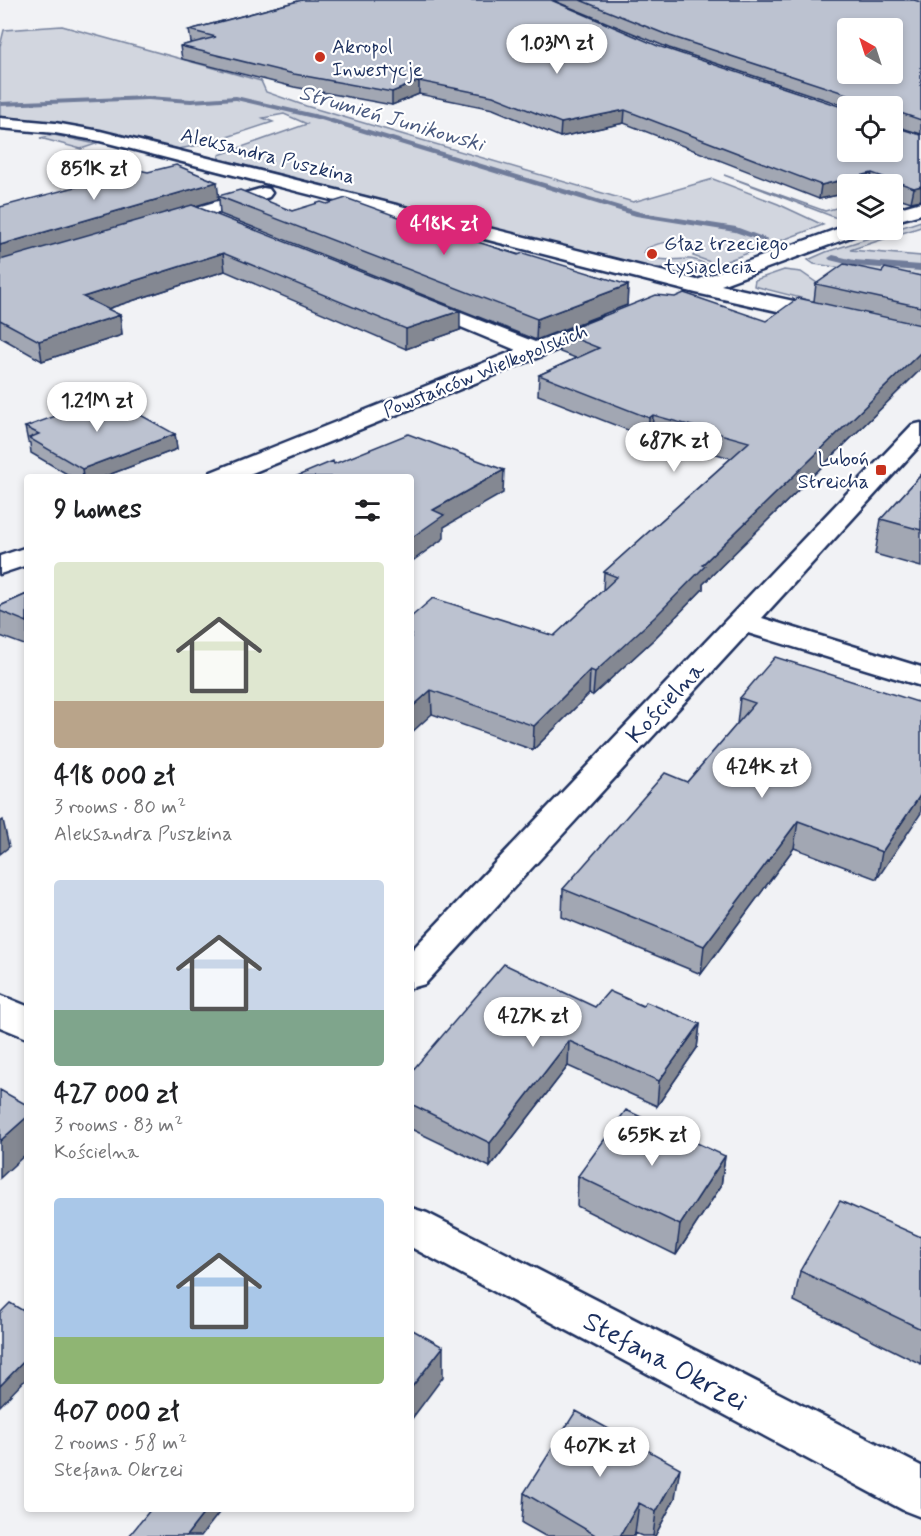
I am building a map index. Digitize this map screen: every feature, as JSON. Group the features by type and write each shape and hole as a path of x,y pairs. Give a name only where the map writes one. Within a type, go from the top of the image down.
{"street":[{"name":"Aleksandra Puszkina","path":"0,123 40,126 100,136 697,286 921,336"},
{"path":"141,230 292,185"},
{"path":"903,213 921,208"},
{"path":"195,214 229,227"},
{"path":"663,299 837,235"},
{"path":"400,295 535,350"},
{"name":"Powstańców Wielkopolskich","path":"227,474 626,314"},
{"name":"Kościelna","path":"414,972 921,430"},
{"path":"0,566 24,556"},
{"path":"741,621 921,676"},
{"name":"Stefana Okrzei","path":"414,1228 921,1493"}],"shaded area":[{"path":"62,26 261,81 266,92 306,106 633,202 713,179 778,204 823,225 716,264 693,256 695,249 684,243 658,244 646,249 644,253 665,260 693,259 710,266 652,268 219,159 219,155 307,124 284,114 263,118 273,122 206,144 178,149 72,125 0,118 0,46 4,30"},
{"path":"54,135 96,144 81,149 40,138"},
{"path":"724,175 825,211 837,208 837,217"},
{"path":"921,221 921,227 903,233 903,227"},
{"path":"863,240 881,240 850,250 921,256 921,279 814,264 808,260"},
{"path":"784,270 801,272 846,303 824,304 754,286 755,280"}],"building":[{"path":"302,0 551,0 658,46 837,105 837,162 903,162 903,129 921,135 921,186 914,188 903,184 903,174 872,173 837,174 837,181 821,185 625,110 561,123 493,96 419,81 392,92 294,74 180,46 216,37 189,30"},
{"path":"580,0 914,0 921,2 921,120 903,114 903,96 850,95 670,36"},
{"path":"176,165 217,182 0,245 0,207 139,170 148,172"},
{"path":"240,190 292,211 321,202 327,204 346,198 446,234 450,233 518,255 523,253 628,285 537,319 218,196"},
{"path":"192,205 460,311 406,329 223,253 83,297 120,315 39,341 0,320 0,260"},
{"path":"844,264 882,272 885,268 921,276 921,307 816,284"},
{"path":"684,293 766,321 798,298 921,325 921,352 702,565 705,566 655,617 595,672 590,670 534,726 431,690 414,705 414,614 433,598 554,636 617,577 604,572 749,442 653,415 649,418 539,375 599,348 561,333 656,295 675,297"},
{"path":"108,397 175,434 82,469 29,438 39,434 25,427"},
{"path":"408,434 504,470 433,510 444,515 414,536 414,474 302,474 333,461 334,464"},
{"path":"921,475 921,530 881,519"},
{"path":"24,595 24,621 0,611 0,606"},
{"path":"775,657 921,703 921,794 882,852 798,821 704,946 563,889 665,773 687,782 755,703 740,698"},
{"path":"504,964 595,1007 609,991 643,1006 646,1002 700,1024 659,1081 569,1041 490,1143 414,1105 414,1069"},
{"path":"0,1090 24,1103 24,1120 0,1141"},
{"path":"626,1110 725,1156 680,1225 578,1176"},
{"path":"840,1201 921,1237 921,1329 800,1271"},
{"path":"10,1303 24,1311 24,1361 0,1386 0,1313"},
{"path":"414,1331 443,1347 414,1384"},
{"path":"576,1411 680,1468 656,1512 639,1503 620,1536 597,1536 524,1493"},
{"path":"149,1512 205,1512 186,1536 129,1536"}],"waterway":[{"name":"Strumień Junikowski","path":"0,104 148,98 191,101 236,98 323,118 639,214 736,230 764,239"},
{"name":"Strumień Junikowski","path":"833,258 854,263 921,268"}],"place":[{"name":"Akropol Inwestycje","path":"320,57"},
{"name":"Głaz trzeciego tysiąclecia","path":"652,254"},
{"name":"Luboń Streicha","path":"881,470"}]}
